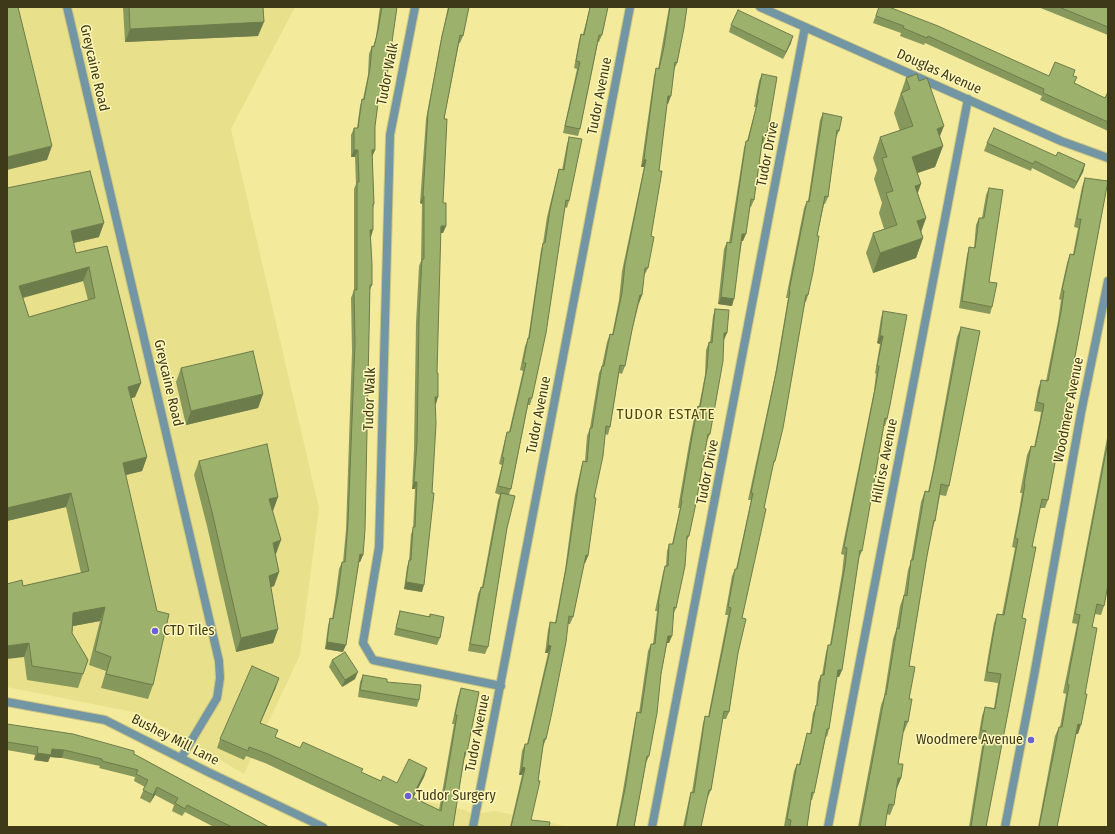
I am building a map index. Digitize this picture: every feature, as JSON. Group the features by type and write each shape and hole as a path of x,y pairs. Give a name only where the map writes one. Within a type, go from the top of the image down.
{"street":[{"name":"Greycaine Road","path":"67,7 219,661 220,678 216,698 181,758"},
{"name":"Tudor Walk","path":"415,7 390,135 379,547 363,643 373,660 501,686"},
{"name":"Tudor Avenue","path":"473,827 630,7"},
{"name":"Douglas Avenue","path":"760,7 1061,141 1108,158"},
{"name":"Tudor Drive","path":"652,827 805,27"},
{"name":"Hillrise Avenue","path":"828,827 968,100"},
{"name":"Woodmere Avenue","path":"1005,827 1080,420 1108,281"},
{"name":"Bushey Mill Lane","path":"7,702 105,720 323,827"}],"shaded area":[{"path":"7,7 295,7 231,129 319,508 300,655 244,774 168,729 133,712 7,687"},
{"path":"415,799 465,810 472,814 496,811 570,827 403,827"}],"building":[{"path":"7,7 18,7 52,146 7,157"},
{"path":"129,7 263,7 264,22 130,29"},
{"path":"382,7 397,7 388,70 381,97 379,96 375,126 375,150 372,150 374,204 373,230 370,230 372,285 370,285 365,530 363,555 360,554 346,645 327,642 330,618 333,619 338,593 342,562 345,562 348,522 355,344 354,290 357,290 357,182 359,182 358,150 354,150 354,128 358,128 362,99 364,100 370,68 372,46 374,47"},
{"path":"449,7 469,7 463,36 460,35 444,119 447,119 443,203 446,203 446,226 441,226 437,373 438,397 435,397 436,424 432,493 434,493 424,585 406,582 409,560 411,560 413,527 415,527 417,482 414,482 417,443 419,316 422,259 424,259 423,196 428,112"},
{"path":"590,7 608,7 602,35 599,35 580,129 565,126 580,62 576,61 581,34 584,35"},
{"path":"670,7 687,7 677,63 675,62 671,96 668,96 659,171 662,171 651,236 654,237 648,268 645,268 642,295 640,295 625,366 620,365 610,427 606,426 603,456 594,498 596,498 588,556 586,555 573,617 569,616 566,642 552,712 546,739 544,739 538,781 540,781 531,820 550,822 549,827 511,827 525,768 522,767 525,744 528,744 551,646 548,645 550,622 556,623 567,563 578,487 583,461 587,462 590,428 592,428 602,366 604,366 610,334 613,335 622,293 625,264 646,160 644,159 656,68 659,69"},
{"path":"879,7 889,7 938,26 1049,76 1055,62 1075,70 1073,76 1077,77 1074,83 1105,98 1108,92 1108,122 1043,93 1044,89 928,36 927,38 903,28 904,26 876,16"},
{"path":"1059,7 1108,7 1108,27"},
{"path":"738,10 793,36 786,52 731,25"},
{"path":"762,74 777,77 769,124 766,136 763,136 754,200 751,199 746,234 742,234 734,299 721,297 727,242 731,243 746,141 748,141 758,100"},
{"path":"917,74 919,81 927,78 944,126 937,129 943,146 912,157 921,184 915,186 926,218 917,221 923,238 880,253 873,233 897,225 886,193 893,191 882,158 887,157 880,137 913,126 901,93 910,89 906,78"},
{"path":"823,113 842,117 839,131 837,130 828,197 825,196 817,236 819,236 813,272 808,295 806,295 783,428 774,461 764,508 766,509 742,618 746,619 738,653 729,712 724,711 711,790 709,790 701,827 685,827 691,792 694,793 705,716 709,717 731,608 728,607 735,569 737,569 753,493 751,493 777,368 789,291 807,201 809,202"},
{"path":"994,128 1056,156 1058,152 1085,164 1077,182 1035,161 1033,164 987,143"},
{"path":"569,137 582,139 569,201 566,200 546,333 532,398 529,398 511,489 498,486 504,458 502,457 507,432 510,432 526,363 523,363 528,338 529,339 543,243 545,243 550,210 559,169 564,170"},
{"path":"90,171 104,223 71,231 76,253 107,246 141,383 128,387 147,457 123,463 157,611 169,614 153,685 106,674 111,657 95,651 105,607 73,613 72,633 88,660 83,674 32,666 29,643 7,646 7,584 22,580 23,586 89,571 71,493 7,508 7,188","holes":["89,267 95,298 29,317 19,286"]},
{"path":"1085,178 1108,181 1048,500 1042,499 1032,547 1036,547 1022,618 1026,619 986,827 971,827 986,731 981,730 985,707 995,709 1001,674 987,672 992,642 997,614 1004,615 1018,539 1015,538 1031,446 1035,447 1044,404 1037,402 1041,380 1048,381 1061,312 1064,291 1062,290 1070,254 1074,255 1078,236 1081,219 1077,219"},
{"path":"989,188 1003,190 989,282 997,283 992,307 962,301 969,247 975,248 979,218 984,218"},
{"path":"715,309 729,310 727,333 724,333 723,361 710,434 708,434 689,536 687,536 685,566 676,608 674,607 672,636 668,636 661,674 657,713 649,756 647,756 634,827 617,827 625,789 637,712 641,713 651,644 655,644 658,604 665,566 668,566 669,544 673,544 698,406 700,407 707,368 709,342 712,343"},
{"path":"883,311 907,315 887,419 885,418 862,551 860,550 842,670 838,670 829,729 827,729 814,793 812,792 807,827 790,827 791,820 787,819 797,764 800,765 807,733 811,734 816,705 817,706 821,675 824,675 828,645 831,645 845,566 847,548 844,547 879,366 877,366 883,336 880,336"},
{"path":"961,327 980,331 949,486 941,484 927,556 909,666 915,667 909,699 912,699 908,722 905,721 898,764 903,764 901,778 898,778 894,805 889,804 885,827 860,827 885,694 886,695 897,628 899,629 904,595 907,596 911,560 913,560 925,491 929,492"},
{"path":"253,351 263,394 191,411 181,368"},
{"path":"1108,441 1108,585 1104,606 1097,604 1092,627 1097,628 1085,694 1087,694 1081,725 1078,724 1057,827 1039,827 1059,727 1062,727 1069,685 1067,684 1080,615 1075,614"},
{"path":"267,444 278,497 269,499 281,540 273,543 279,572 269,576 278,629 241,638 199,461"},
{"path":"501,493 515,496 507,528 488,647 470,644 481,587 483,588"},
{"path":"400,611 430,617 430,614 444,617 440,638 396,628"},
{"path":"345,652 358,672 345,680 332,660"},
{"path":"252,666 279,678 260,723 278,730 275,737 300,748 303,742 363,769 361,772 381,781 383,776 397,783 409,759 427,768 412,797 441,811 457,715 455,715 461,688 479,692 467,752 465,752 453,827 426,827 268,754 249,747 248,751 220,739"},
{"path":"363,675 387,679 387,682 421,685 419,700 360,690"},
{"path":"7,724 73,734 134,751 134,754 269,827 232,827 187,805 185,809 175,803 178,798 157,787 153,795 143,790 148,780 136,774 138,770 102,761 102,759 64,750 52,749 51,755 37,753 38,747 7,742"}],"place":[{"name":"CTD Tiles","path":"155,631"},
{"name":"Woodmere Avenue","path":"1031,740"},
{"name":"Tudor Surgery","path":"408,796"}],"district":[{"name":"TUDOR ESTATE","path":"666,415"}]}
